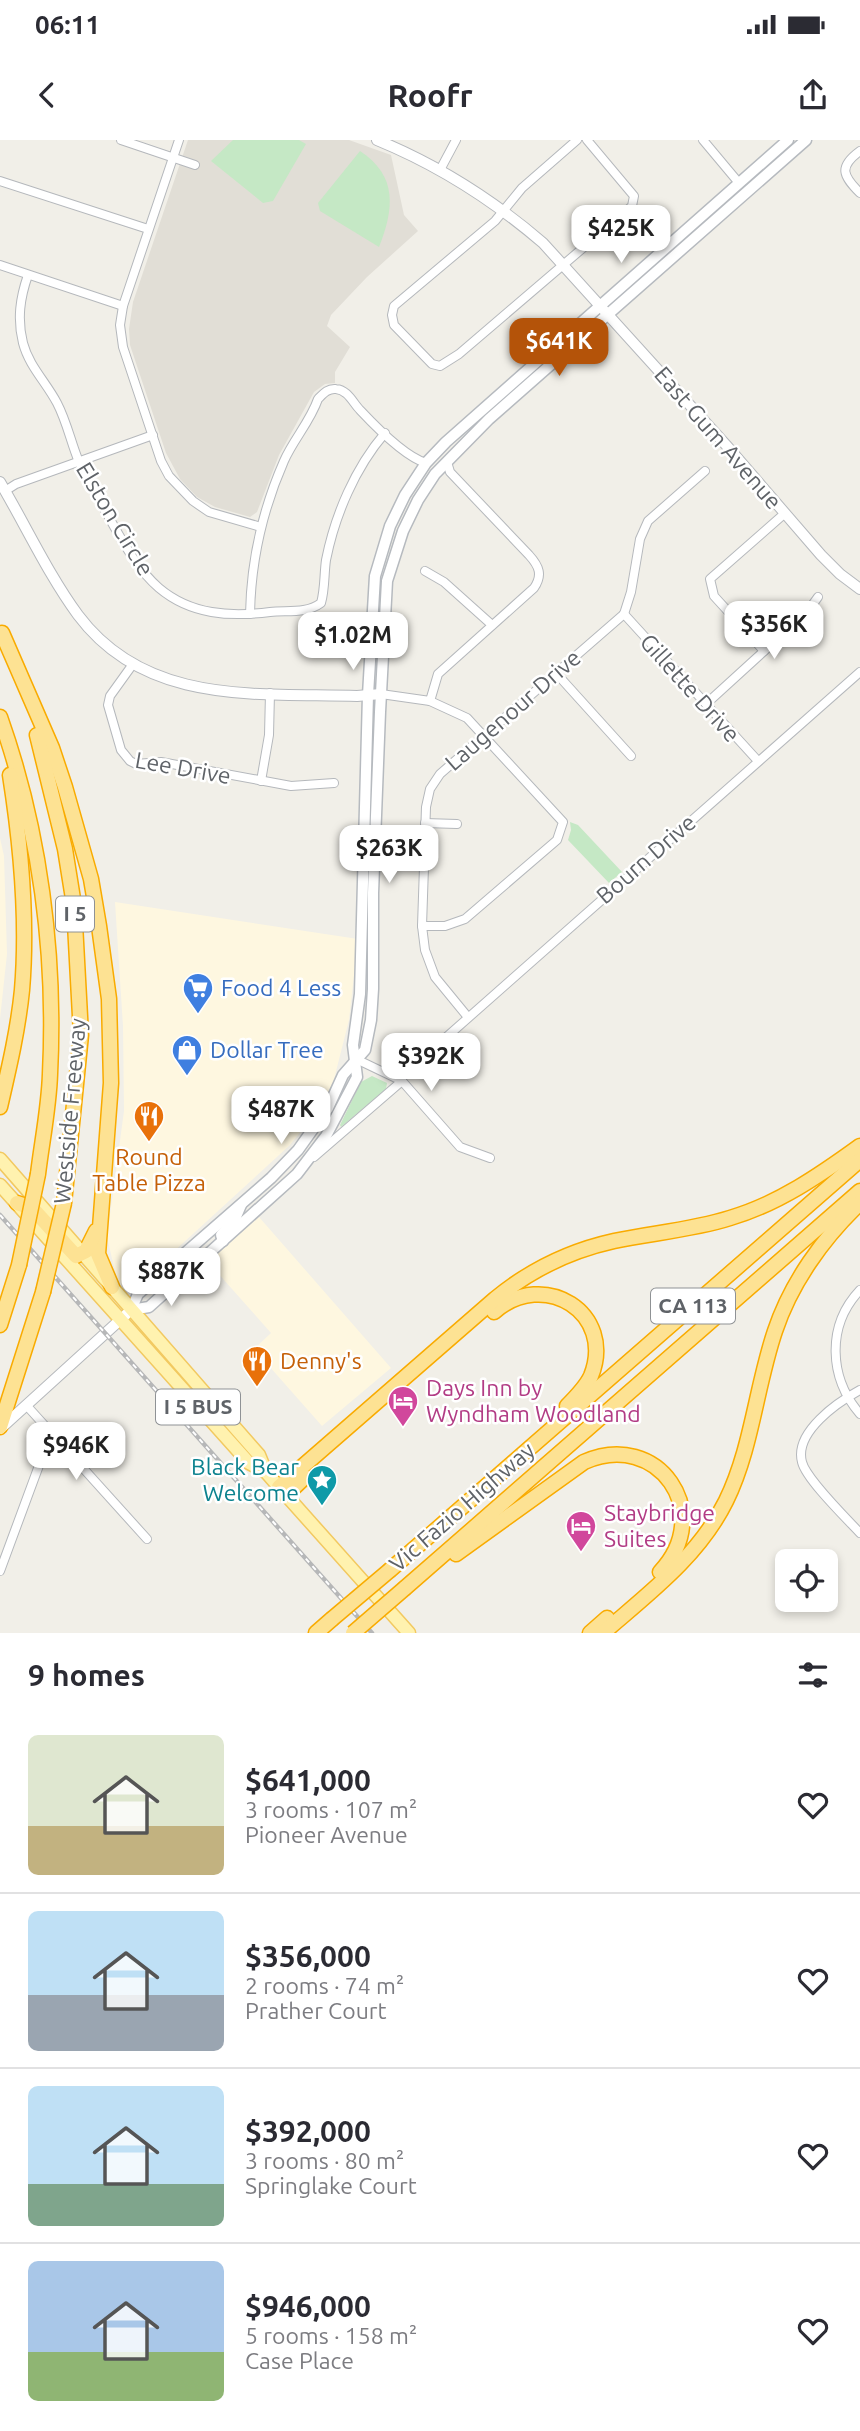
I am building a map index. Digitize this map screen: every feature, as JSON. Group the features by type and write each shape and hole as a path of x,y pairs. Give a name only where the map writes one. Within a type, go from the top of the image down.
{"highway":[{"name":"Westside Freeway","path":"0,1428 43,1292 64,1203 80,1035 74,905 65,849 43,752 1,631"},
{"path":"1,631 52,748 65,787 91,879 99,926 109,999 111,1083 107,1156 99,1224 99,1259 112,1287"},
{"name":"Westside Freeway","path":"0,1325 19,1265 38,1174 50,1075 49,961 34,839 17,769 1,721"},
{"path":"0,1107 15,1040 22,989 24,917 19,835 1,721"},
{"path":"282,1491 495,1299 529,1275 574,1252 693,1227 750,1211 812,1180 860,1146"},
{"name":"Vic Fazio Highway","path":"316,1633 860,1160"},
{"name":"Vic Fazio Highway","path":"353,1633 860,1191"},
{"path":"17,1203 32,1208 73,1254 83,1254 99,1224"},
{"path":"603,1633 665,1579 712,1525 738,1472 775,1332 785,1306 811,1261 860,1203"},
{"path":"282,1491 500,1307 513,1298 531,1293 549,1294 566,1301 581,1312 591,1327 596,1358 583,1388 526,1453"},
{"path":"405,1588 584,1462 605,1454 632,1456 658,1470 676,1490 683,1518 681,1532 670,1562 590,1633"}],"main road":[{"path":"131,1310 149,1307 283,1188 309,1161 340,1113 357,1077 353,1045 360,994 368,695 375,576 390,526 405,495 426,463 446,442 788,140"},
{"path":"0,1185 120,1320 131,1310 138,1294 260,1188 310,1136 328,1108 343,1075 365,1051 371,1020 373,893 387,580 403,531 418,500 435,474 489,419 806,140"},
{"path":"362,899 369,904 368,960 373,969"},
{"path":"0,1159 83,1254"},
{"path":"243,1224 245,1213 259,1199 260,1188"},
{"path":"223,1241 221,1235 235,1219 242,1203"},
{"name":"I 5 BUS","path":"83,1254 259,1455 266,1472 282,1491 409,1633"},
{"name":"I 5 BUS","path":"120,1320 248,1463 266,1472"},
{"path":"199,1409 215,1418 226,1431 238,1431"}],"street":[{"path":"121,140 195,165"},
{"path":"179,140 123,306 120,326 123,347 169,476 192,501 209,512 261,527"},
{"name":"East Gum Avenue","path":"377,140 440,170 503,211 543,243 829,564 860,589"},
{"path":"440,170 456,140"},
{"path":"577,140 522,188 495,221 394,306 394,325 432,364 440,366 450,362 632,206 634,195 587,140"},
{"path":"703,140 739,183"},
{"path":"860,151 846,165 845,172 847,180 860,193"},
{"path":"0,181 148,229"},
{"path":"0,265 123,306"},
{"name":"Elston Circle","path":"28,275 19,319 23,342 30,361 56,401 79,461 132,556 160,589 194,608 232,615 305,611 321,603 327,558 337,520 350,488 374,445 385,433"},
{"path":"250,614 251,574 261,527 284,460 325,391 334,388 344,391 385,433 417,460 426,463"},
{"path":"153,435 16,484 3,486 80,617 103,642 155,676 185,686 213,691 381,694 430,701 458,713 484,735 563,822 557,840 474,913 456,923 422,926"},
{"path":"430,701 438,674 534,588 539,582 540,572 529,555 450,472 447,462"},
{"path":"624,614 631,592 640,539 648,521 705,471"},
{"path":"764,651 714,596 710,579 784,513"},
{"path":"425,571 444,582 492,625"},
{"path":"706,704 808,611 818,597"},
{"name":"Laugenour Drive","path":"467,1016 435,977 425,950 422,926 425,823 427,797 432,784 484,735 624,614"},
{"name":"Gillette Drive","path":"624,614 758,761"},
{"name":"Lee Drive","path":"133,664 110,695 108,705 124,757 136,764 161,762 261,781"},
{"name":"Bourn Drive","path":"433,1048 860,672"},
{"path":"556,673 631,756"},
{"path":"270,693 269,735 261,781 291,786 334,783"},
{"path":"425,823 457,824"},
{"path":"356,1059 402,1082 460,1147 490,1157"},
{"path":"309,1161 402,1082"},
{"path":"860,1290 844,1313 834,1348 840,1380 847,1398 860,1413"},
{"path":"0,1428 120,1320"},
{"path":"860,1390 821,1417 804,1442 801,1453 802,1464 808,1475 860,1533"},
{"path":"27,1406 146,1539"},
{"path":"0,1571 51,1433"}],"shaded area":[{"path":"188,140 349,140 391,155 404,215 418,231 367,277 331,315 327,326 350,347 335,372 335,383 325,384 314,392 279,455 257,512 250,517 215,507 197,497 180,479 166,453 130,345 129,329 133,302"},
{"path":"0,838 4,856 7,954 0,1019"},
{"path":"115,902 358,939 349,1020 330,1095 290,1145 135,1287 118,1284 107,1237 124,1111 123,1026"},
{"path":"259,1217 391,1368 322,1426 254,1349 271,1333 208,1262"}],"green space":[{"path":"233,140 299,140 306,144 273,201 263,203 211,161"},
{"path":"360,151 381,171 387,182 390,207 379,247 320,211 318,203"},
{"path":"570,822 578,825 622,872 609,883 568,840"},
{"path":"372,1076 387,1083 386,1089 341,1127 361,1082"}],"railway":[{"path":"0,1215 372,1633"}],"place":[{"name":"Food 4 Less","path":"198,1015"},
{"name":"Dollar Tree","path":"187,1077"},
{"name":"Round Table Pizza","path":"149,1143"},
{"name":"Denny's","path":"257,1388"},
{"name":"Days Inn by Wyndham Woodland","path":"403,1428"},
{"name":"Black Bear Welcome","path":"322,1507"},
{"name":"Staybridge Suites","path":"581,1553"}]}
